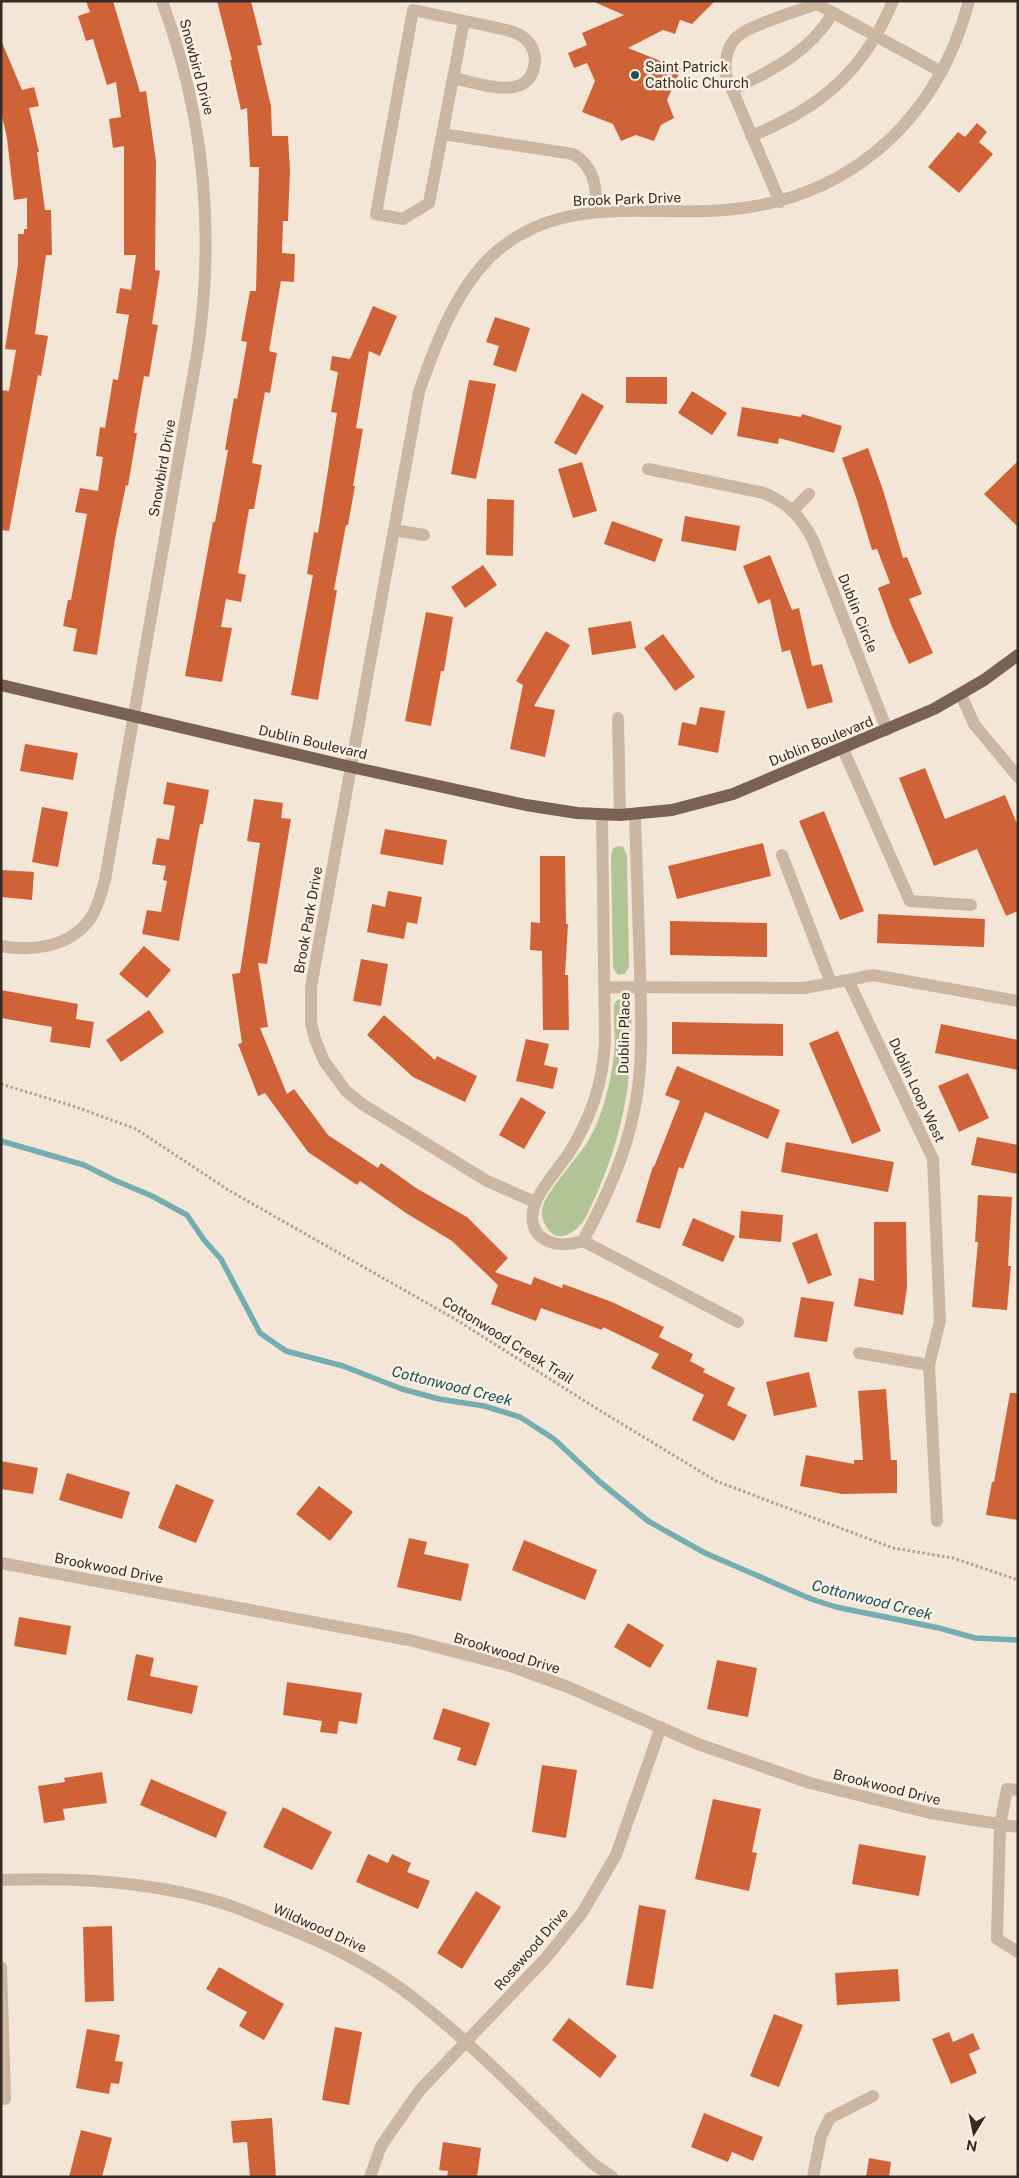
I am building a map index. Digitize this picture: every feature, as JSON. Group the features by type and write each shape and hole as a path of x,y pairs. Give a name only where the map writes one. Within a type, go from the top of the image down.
{"main road":[{"name":"Dublin Boulevard","path":"1,685 351,766 526,804 602,815 620,815 672,810 717,799 843,749 961,695 1018,655"}],"street":[{"name":"Snowbird Drive","path":"1,946 35,949 59,943 76,933 90,920 100,900 198,348 206,279 206,197 198,133 184,65 162,1"},
{"path":"751,136 787,120 822,98 856,66 876,36 893,1"},
{"name":"Brook Park Drive","path":"535,1202 487,1181 362,1104 346,1091 324,1061 315,1040 310,1007 311,987 419,392 432,352 452,310 477,274 496,252 520,236 558,219 571,215 597,212 708,211 760,206 780,202 826,184 849,172 875,153 906,123 942,72 962,25 969,1"},
{"path":"780,202 726,75 725,63 728,51 738,35 817,4 942,72"},
{"path":"453,78 510,89 528,80 534,69 534,51 522,36 504,30 464,21 413,10 376,214 403,219 429,203 443,134 453,78 464,21"},
{"path":"732,90 778,67 798,54 817,35 833,13"},
{"path":"443,134 573,154 587,166 593,176 597,212"},
{"name":"Dublin Circle","path":"648,469 764,493 781,500 793,510 813,540 887,730"},
{"path":"793,510 808,494"},
{"path":"394,530 424,535"},
{"path":"961,695 974,724 1018,777"},
{"path":"618,718 620,815"},
{"path":"843,749 910,901 971,905"},
{"name":"Dublin Place","path":"583,1241 615,1176 634,1112 639,1068 640,987 635,814"},
{"name":"Dublin Place","path":"535,1202 578,1137 596,1096 604,1059 605,988 602,815"},
{"path":"782,855 831,983"},
{"path":"76,933 84,944"},
{"path":"605,988 804,988 873,975 1018,1001"},
{"name":"Dublin Loop West","path":"848,980 933,1159 940,1321 929,1365 937,1521"},
{"path":"535,1202 534,1222 537,1231 546,1241 553,1245 565,1246 583,1241 738,1322"},
{"path":"859,1353 929,1365"},
{"name":"Brookwood Drive","path":"1,1563 409,1640 510,1666 568,1687 740,1760 810,1783 930,1813 1018,1828"},
{"name":"Rosewood Drive","path":"370,2177 381,2146 420,2090 562,1940 597,1888 616,1856 661,1728"},
{"path":"1018,1790 1007,1788 1000,1825 997,1939 1018,1952"},
{"name":"Wildwood Drive","path":"1,1880 45,1878 120,1883 158,1888 224,1903 305,1935 366,1965 412,1996 466,2043 592,2163 612,2177"},
{"path":"1,1967 5,2099"},
{"path":"813,2177 821,2136 830,2118 873,2096"}],"path":[{"name":"Cottonwood Creek Trail","path":"1,1084 76,1107 136,1129 230,1191 455,1319 599,1410 716,1480 893,1548 953,1558 1018,1580"}],"green space":[{"path":"623,847 627,855 629,967 625,974 618,975 613,968 611,857 613,848"},
{"path":"626,1000 629,1004 632,1022 628,1083 620,1128 606,1172 587,1215 575,1230 564,1236 558,1236 547,1228 542,1217 542,1210 555,1184 590,1138 599,1118 609,1087 613,1065 615,1042 614,1005 616,1001"}],"building":[{"path":"86,1 113,1 140,92 146,91 156,161 155,270 160,271 152,324 158,325 149,377 144,376 134,433 137,433 128,486 126,485 115,539 97,655 73,651 77,629 63,626 68,600 71,600 87,514 75,512 80,488 98,491 103,457 96,456 100,427 105,428 113,379 118,380 129,315 116,313 120,288 131,290 136,255 124,255 124,146 113,148 109,119 121,117 116,82 107,85 93,39 86,41 78,16 90,12"},
{"path":"217,1 251,1 262,45 257,46 271,106 272,136 288,136 290,170 288,221 283,221 282,253 295,254 294,282 281,281 269,351 277,353 270,393 265,392 252,463 262,465 254,509 249,509 238,573 246,575 241,602 226,599 221,627 232,628 222,682 185,676 228,450 225,450 234,398 237,399 247,342 241,341 250,291 256,291 259,167 250,167 247,108 241,110 230,60 232,60"},
{"name":"Saint Patrick Catholic Church","path":"592,1 715,1 692,24 680,20 675,34 663,30 628,48 681,69 667,100 674,118 661,125 654,141 636,135 621,141 613,124 582,112 595,81 587,63 574,68 568,53 587,45 582,33 624,15"},
{"path":"1,40 22,90 34,87 39,106 29,108 39,152 37,152 45,210 51,210 52,255 46,255 35,334 48,336 41,376 38,375 9,531 1,530 1,390 9,391 16,350 5,349 18,265 18,234 24,234 24,229 27,229 27,198 14,200 7,138 1,112"},
{"path":"977,123 987,132 979,142 993,154 959,193 928,167 958,132 965,137"},
{"path":"373,306 397,316 380,356 369,351 356,428 363,429 353,486 355,486 334,590 337,590 318,700 291,695 313,575 307,574 314,532 318,533 337,413 331,412 338,372 330,370 332,356 350,359"},
{"path":"495,317 530,328 516,372 493,365 499,346 486,342"},
{"path":"626,377 667,377 667,404 626,403"},
{"path":"469,380 496,384 476,479 451,474"},
{"path":"692,391 727,413 712,435 678,413"},
{"path":"582,393 604,406 576,455 554,443"},
{"path":"742,407 801,417 802,414 842,426 834,453 779,438 778,444 737,436"},
{"path":"868,448 883,490 903,558 907,557 922,594 909,599 933,653 909,664 892,627 878,588 890,583 877,549 872,550 842,458"},
{"path":"1018,461 1018,527 984,494"},
{"path":"582,462 597,511 573,518 558,469"},
{"path":"487,499 514,500 513,556 486,555"},
{"path":"685,516 740,526 736,551 681,541"},
{"path":"612,521 663,539 655,562 604,544"},
{"path":"770,555 792,610 799,608 812,666 822,664 833,702 807,709 790,650 782,652 770,599 758,604 743,566"},
{"path":"483,565 497,585 465,608 451,587"},
{"path":"426,612 453,617 444,671 441,671 431,726 405,721"},
{"path":"631,621 636,648 592,655 588,628"},
{"path":"546,631 570,645 534,706 555,710 545,757 510,749 523,685 516,681"},
{"path":"663,634 695,677 675,691 644,648"},
{"path":"700,707 725,711 718,753 678,745 682,722 696,725"},
{"path":"25,744 78,753 73,780 20,771"},
{"path":"925,768 945,819 1005,795 1018,826 1018,911 1006,916 977,849 934,866 899,778"},
{"path":"167,782 209,790 203,824 200,824 179,941 142,934 147,910 161,912 167,881 163,880 166,866 152,864 157,838 169,840 175,806 163,804"},
{"path":"254,799 283,803 281,818 291,819 267,964 258,963 268,1027 260,1028 287,1094 294,1089 328,1135 378,1168 381,1163 416,1188 467,1217 508,1258 495,1272 531,1285 534,1277 562,1288 563,1284 612,1302 664,1327 659,1337 693,1354 690,1361 705,1369 703,1372 735,1388 727,1405 747,1415 734,1441 692,1420 704,1395 651,1368 659,1354 603,1327 602,1330 541,1308 536,1321 491,1304 498,1285 452,1241 406,1213 360,1181 357,1185 308,1152 265,1093 258,1096 238,1044 242,1043 232,974 240,973 260,843 247,841"},
{"path":"42,807 68,812 58,867 32,862"},
{"path":"824,811 864,911 840,920 799,821"},
{"path":"385,829 447,840 443,865 380,854"},
{"path":"763,843 771,876 677,899 668,866"},
{"path":"540,856 565,856 566,924 568,924 565,975 568,975 569,1030 543,1030 542,951 530,950 531,922 540,923"},
{"path":"1,870 34,872 32,900 1,897"},
{"path":"388,891 422,897 417,924 407,922 404,939 367,932 372,904 385,907"},
{"path":"878,914 985,919 984,947 877,943"},
{"path":"670,921 767,923 767,957 670,955"},
{"path":"144,946 171,970 147,998 119,974"},
{"path":"361,959 388,964 381,1006 353,1001"},
{"path":"1,990 78,1004 76,1019 94,1022 90,1048 50,1042 52,1027 1,1018"},
{"path":"149,1010 164,1032 121,1062 106,1040"},
{"path":"384,1015 435,1060 437,1056 477,1076 465,1102 413,1077 367,1035"},
{"path":"672,1022 783,1024 783,1056 672,1054"},
{"path":"941,1024 1018,1040 1018,1070 935,1053"},
{"path":"838,1031 881,1131 852,1144 809,1043"},
{"path":"526,1039 549,1044 544,1065 558,1068 553,1089 516,1081"},
{"path":"677,1066 780,1110 768,1139 705,1112 683,1169 679,1167 660,1229 636,1222 653,1166 680,1101 665,1095"},
{"path":"968,1073 989,1118 959,1132 938,1086"},
{"path":"521,1097 546,1112 524,1149 499,1135"},
{"path":"977,1137 1018,1145 1018,1174 971,1165"},
{"path":"786,1142 894,1162 888,1192 781,1172"},
{"path":"978,1195 1012,1197 1008,1266 1011,1266 1007,1310 972,1307 978,1242 975,1242"},
{"path":"741,1211 783,1215 781,1242 739,1238"},
{"path":"693,1218 735,1236 723,1262 682,1245"},
{"path":"874,1222 906,1222 907,1287 903,1315 854,1306 859,1278 874,1281"},
{"path":"817,1233 832,1275 808,1284 792,1243"},
{"path":"801,1297 834,1302 827,1342 794,1337"},
{"path":"809,1372 817,1407 774,1416 766,1382"},
{"path":"886,1389 891,1460 897,1460 897,1493 842,1494 800,1486 806,1455 854,1464 854,1460 863,1460 858,1391"},
{"path":"1010,1393 1018,1393 1018,1520 986,1515"},
{"path":"1,1461 38,1468 33,1494 1,1489"},
{"path":"67,1473 130,1492 122,1519 59,1500"},
{"path":"176,1484 214,1500 196,1543 158,1528"},
{"path":"319,1486 353,1512 330,1541 296,1514"},
{"path":"409,1538 427,1542 424,1554 469,1564 461,1601 397,1587"},
{"path":"524,1540 597,1570 585,1600 512,1570"},
{"path":"19,1617 71,1626 66,1655 14,1646"},
{"path":"628,1623 664,1645 650,1668 614,1647"},
{"path":"136,1654 154,1658 150,1676 198,1686 192,1714 127,1700"},
{"path":"717,1660 757,1668 748,1717 707,1709"},
{"path":"287,1682 362,1693 357,1724 339,1721 337,1734 320,1732 322,1721 283,1715"},
{"path":"443,1708 490,1723 476,1766 457,1760 461,1748 433,1739"},
{"path":"542,1765 577,1770 566,1838 532,1832"},
{"path":"102,1772 107,1803 63,1809 65,1820 44,1823 38,1786 65,1782 64,1778"},
{"path":"151,1779 227,1812 216,1838 140,1805"},
{"path":"713,1799 761,1809 752,1852 757,1853 749,1891 695,1879"},
{"path":"283,1807 332,1832 312,1870 263,1847"},
{"path":"859,1844 926,1856 919,1896 852,1884"},
{"path":"368,1854 388,1863 392,1854 411,1863 407,1872 430,1881 418,1909 356,1882"},
{"path":"476,1891 501,1907 462,1969 437,1953"},
{"path":"639,1905 666,1910 653,1989 626,1985"},
{"path":"112,1926 114,2001 85,2002 83,1927"},
{"path":"219,1967 284,2004 264,2040 239,2026 247,2012 206,1989"},
{"path":"898,1969 900,2001 837,2005 835,1973"},
{"path":"774,2014 803,2025 779,2087 750,2076"},
{"path":"569,2018 617,2056 600,2078 552,2040"},
{"path":"335,2027 362,2032 349,2105 322,2100"},
{"path":"87,2029 120,2035 115,2061 123,2062 119,2084 111,2083 109,2094 76,2088"},
{"path":"949,2032 953,2042 973,2033 980,2049 969,2054 977,2073 951,2084 932,2039"},
{"path":"704,2113 763,2137 753,2161 732,2152 728,2162 691,2147"},
{"path":"272,2118 276,2177 250,2177 247,2142 233,2143 231,2121"},
{"path":"81,2130 112,2138 102,2177 69,2177"},
{"path":"443,2142 481,2148 477,2177 447,2177 448,2171 439,2170"},
{"path":"869,2158 891,2162 889,2177 866,2177"}],"waterway":[{"name":"Cottonwood Creek","path":"1,1141 84,1165 152,1196 187,1215 204,1240 221,1259 260,1333 286,1351 343,1366 402,1389 439,1399 484,1406 520,1417 554,1439 600,1482 648,1521 705,1553 811,1599 836,1607 939,1628 975,1638 1018,1640"}],"place":[{"name":"Saint Patrick Catholic Church","path":"635,75"}]}
